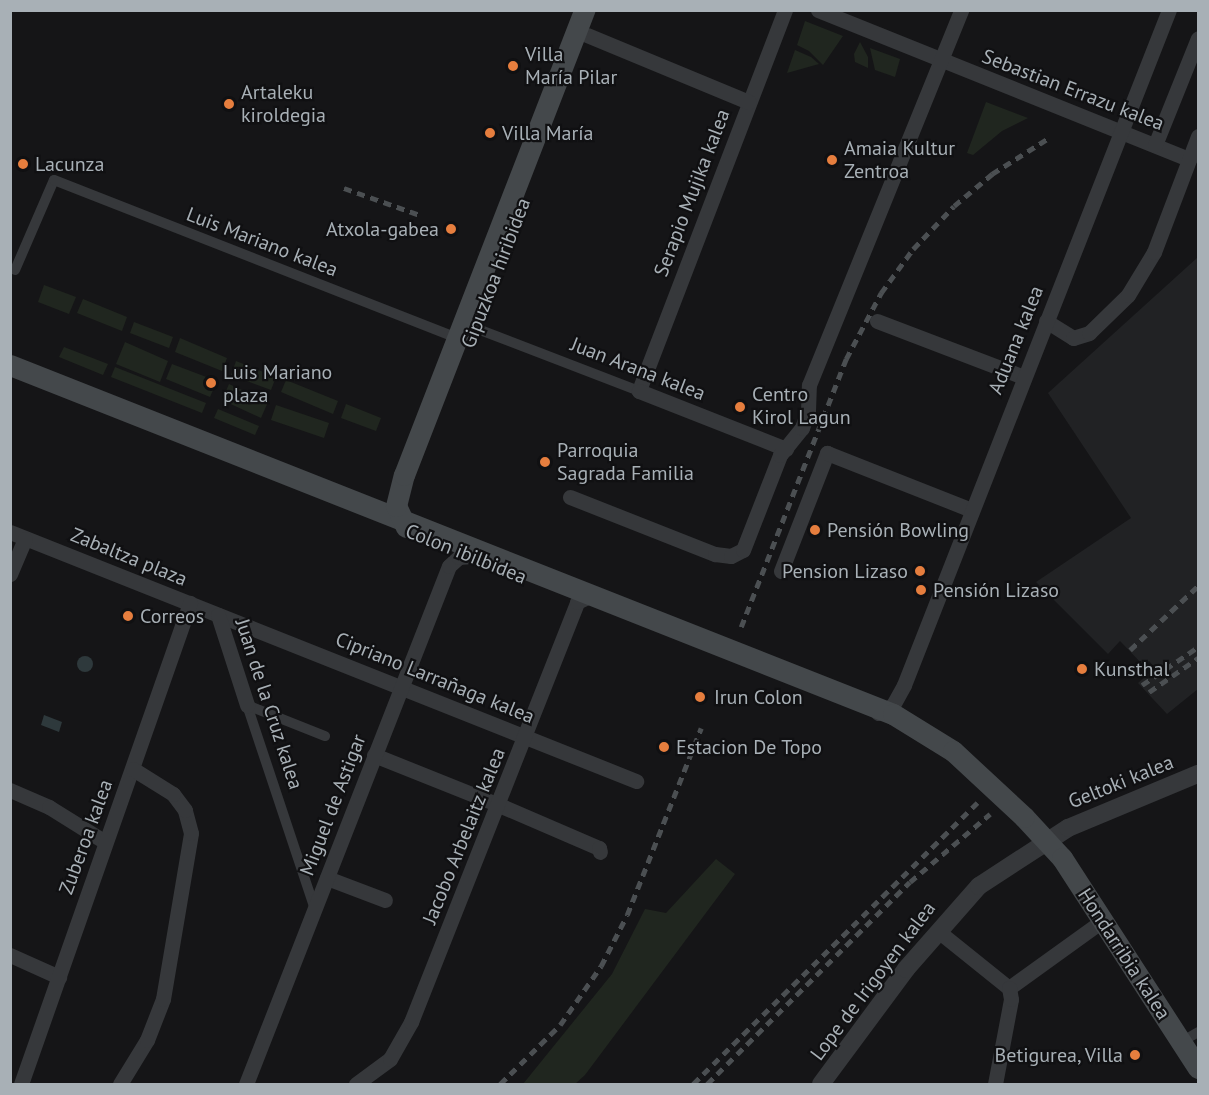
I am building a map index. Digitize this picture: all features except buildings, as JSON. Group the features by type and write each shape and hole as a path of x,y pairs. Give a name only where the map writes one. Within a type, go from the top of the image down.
{"main road":[{"name":"Gipuzkoa hiribidea","path":"413,527 409,497 466,333 584,10"},
{"name":"Gipuzkoa hiribidea","path":"413,527 396,499 404,475 466,333 597,10"},
{"name":"Colon ibilbidea","path":"10,365 365,506 472,556 586,597"},
{"name":"Colon ibilbidea","path":"10,373 413,527 882,712 953,751"},
{"name":"Gipuzkoa hiribidea","path":"365,506 387,502 404,475"},
{"name":"Hondarribia kalea","path":"953,751 1024,817 1062,858 1102,921 1190,1037 1198,1068"}],"street":[{"name":"Serapio Mujika kalea","path":"639,391 785,10"},
{"name":"Sebastian Errazu kalea","path":"818,10 1189,159"},
{"path":"570,497 715,554 731,556 743,550 789,446 800,435 808,411 809,385 961,10"},
{"name":"Aduana kalea","path":"882,712 904,685 1169,10"},
{"path":"587,35 749,102"},
{"path":"1155,145 1197,49"},
{"path":"1046,321 1073,338 1089,333 1128,295 1154,252 1198,136"},
{"name":"Luis Mariano kalea","path":"15,270 54,180 466,333"},
{"path":"877,321 1024,377"},
{"name":"Juan Arana kalea","path":"466,333 639,391 789,446"},
{"path":"781,571 827,453 972,510"},
{"name":"Zabaltza plaza","path":"10,532 218,615"},
{"path":"10,574 25,538"},
{"name":"Miguel de Astigar","path":"246,1084 449,566 459,557 472,556"},
{"name":"Jacobo Arbelaitz kalea","path":"356,1084 390,1059 411,1022 526,737 586,597"},
{"name":"Zuberoa kalea","path":"21,1084 190,603"},
{"name":"Cipriano Larrañaga kalea","path":"218,615 636,781"},
{"name":"Juan de la Cruz kalea","path":"218,615 315,909"},
{"path":"904,685 907,710 939,734 953,751"},
{"path":"247,705 325,736"},
{"path":"374,755 499,805 599,848 600,852"},
{"path":"120,1084 147,1040 163,999 191,833 185,810 172,794 133,769"},
{"name":"Geltoki kalea","path":"1048,841 1068,828 1196,777"},
{"path":"10,790 49,807 105,842"},
{"name":"Geltoki kalea","path":"1024,817 1046,827 1068,828"},
{"name":"Geltoki kalea","path":"1062,858 1062,842 1068,828"},
{"name":"Lope de Irigoyen kalea","path":"821,1084 938,931 979,886 1048,841"},
{"path":"327,878 385,900"},
{"path":"1009,988 1102,921"},
{"path":"938,931 1009,988 1011,999 995,1084"},
{"path":"10,955 59,977"}],"shaded area":[{"path":"805,21 843,36 823,65 809,51 797,45"},
{"path":"860,42 868,57 868,68 855,62 854,54"},
{"path":"870,48 900,59 895,77 875,70"},
{"path":"795,50 811,57 819,64 787,73"},
{"path":"986,102 1028,118 1002,131 973,155 967,153"},
{"path":"1198,257 1198,689 1167,714 1138,683 1155,668 1149,661 1143,665 1120,641 1108,654 1036,582 1131,518 1048,393"},
{"path":"44,285 76,297 69,314 38,302"},
{"path":"83,299 127,317 122,331 77,313"},
{"path":"134,322 173,337 169,348 130,333"},
{"path":"180,338 227,358 222,371 175,352"},
{"path":"125,342 168,361 160,382 116,364"},
{"path":"64,347 108,364 103,375 59,357"},
{"path":"236,361 276,377 271,390 231,375"},
{"path":"172,364 217,381 210,397 166,379"},
{"path":"115,367 206,403 202,413 111,377"},
{"path":"286,380 338,401 333,414 281,392"},
{"path":"229,384 268,402 261,418 222,400"},
{"path":"346,404 381,418 376,431 341,418"},
{"path":"276,405 329,423 324,438 271,420"},
{"path":"218,409 259,426 255,435 214,418"},
{"path":"85,656 91,658 93,664 91,670 85,672 79,670 77,664 79,658"},
{"path":"44,715 62,722 59,732 41,725"},
{"path":"716,859 735,874 585,1075 575,1084 523,1084 612,974 645,909 666,913"}],"railway":[{"path":"741,627 846,359 881,293 913,249 954,206 992,174 1047,139"},
{"path":"344,188 420,215"},
{"path":"1130,650 1198,586"},
{"path":"1142,685 1198,647"},
{"path":"1149,692 1198,658"},
{"path":"500,1084 560,1025 601,966 627,915 701,728"},
{"path":"693,1084 977,803"},
{"path":"707,1084 910,882 990,814"}],"place":[{"name":"Villa María Pilar","path":"513,66"},
{"name":"Artaleku kiroldegia","path":"229,104"},
{"name":"Villa María","path":"490,133"},
{"name":"Amaia Kultur Zentroa","path":"832,160"},
{"name":"Lacunza","path":"23,164"},
{"name":"Atxola-gabea","path":"451,229"},
{"name":"Luis Mariano plaza","path":"211,383"},
{"name":"Centro Kirol Lagun","path":"740,407"},
{"name":"Parroquia Sagrada Familia","path":"545,462"},
{"name":"Pensión Bowling","path":"815,530"},
{"name":"Pension Lizaso","path":"920,571"},
{"name":"Pensión Lizaso","path":"921,590"},
{"name":"Correos","path":"128,616"},
{"name":"Kunsthal","path":"1082,669"},
{"name":"Irun Colon","path":"700,697"},
{"name":"Estacion De Topo","path":"664,747"},
{"name":"Betigurea, Villa","path":"1135,1055"}]}
